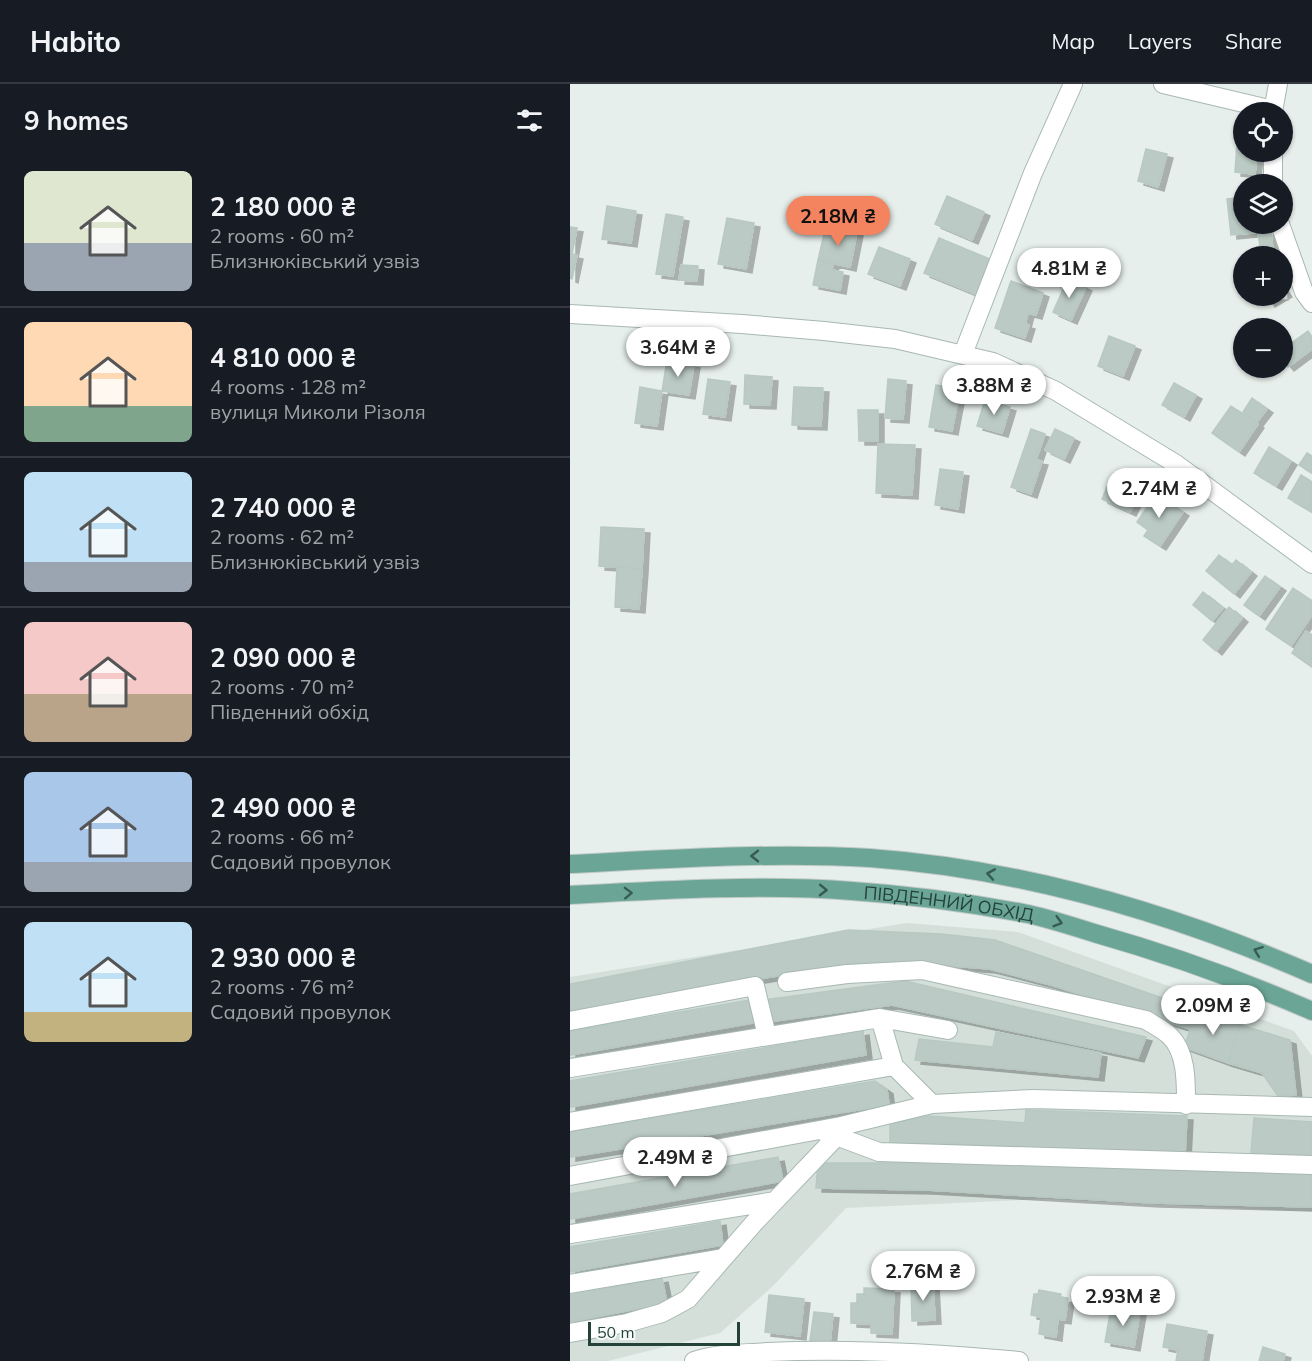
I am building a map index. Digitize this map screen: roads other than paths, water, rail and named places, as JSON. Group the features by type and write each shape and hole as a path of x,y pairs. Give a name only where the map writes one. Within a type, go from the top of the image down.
{"main road":[{"name":"ПІВДЕННИЙ ОБХІД","path":"570,864 711,856 778,856 869,858 954,867 1039,883 1128,906 1208,932 1312,974"},
{"name":"ПІВДЕННИЙ ОБХІД","path":"570,895 776,889 850,891 942,900 1030,915 1128,942 1209,969 1312,1011"}],"street":[{"path":"963,354 1033,173 1073,84"},
{"path":"1163,84 1236,102"},
{"path":"1275,102 1278,84"},
{"path":"1284,234 1305,292 1312,303"},
{"path":"570,314 742,324 895,339 993,362 1056,391 1176,464 1312,564"},
{"path":"787,982 847,974 922,970 1146,1020 1171,1037 1182,1056 1186,1105"},
{"path":"570,1021 755,986 767,1036"},
{"path":"880,1018 894,1066 932,1104"},
{"path":"570,1068 880,1018 948,1030"},
{"path":"570,1122 894,1066"},
{"path":"570,1176 828,1133 932,1104 1033,1099 1312,1107"},
{"path":"828,1133 879,1152 1312,1165"},
{"path":"570,1333 627,1323 662,1313 688,1299 775,1201 828,1133"},
{"path":"570,1234 775,1201"},
{"path":"570,1284 723,1258"},
{"path":"694,1361 710,1356 798,1351 940,1354 1019,1361"}]}
